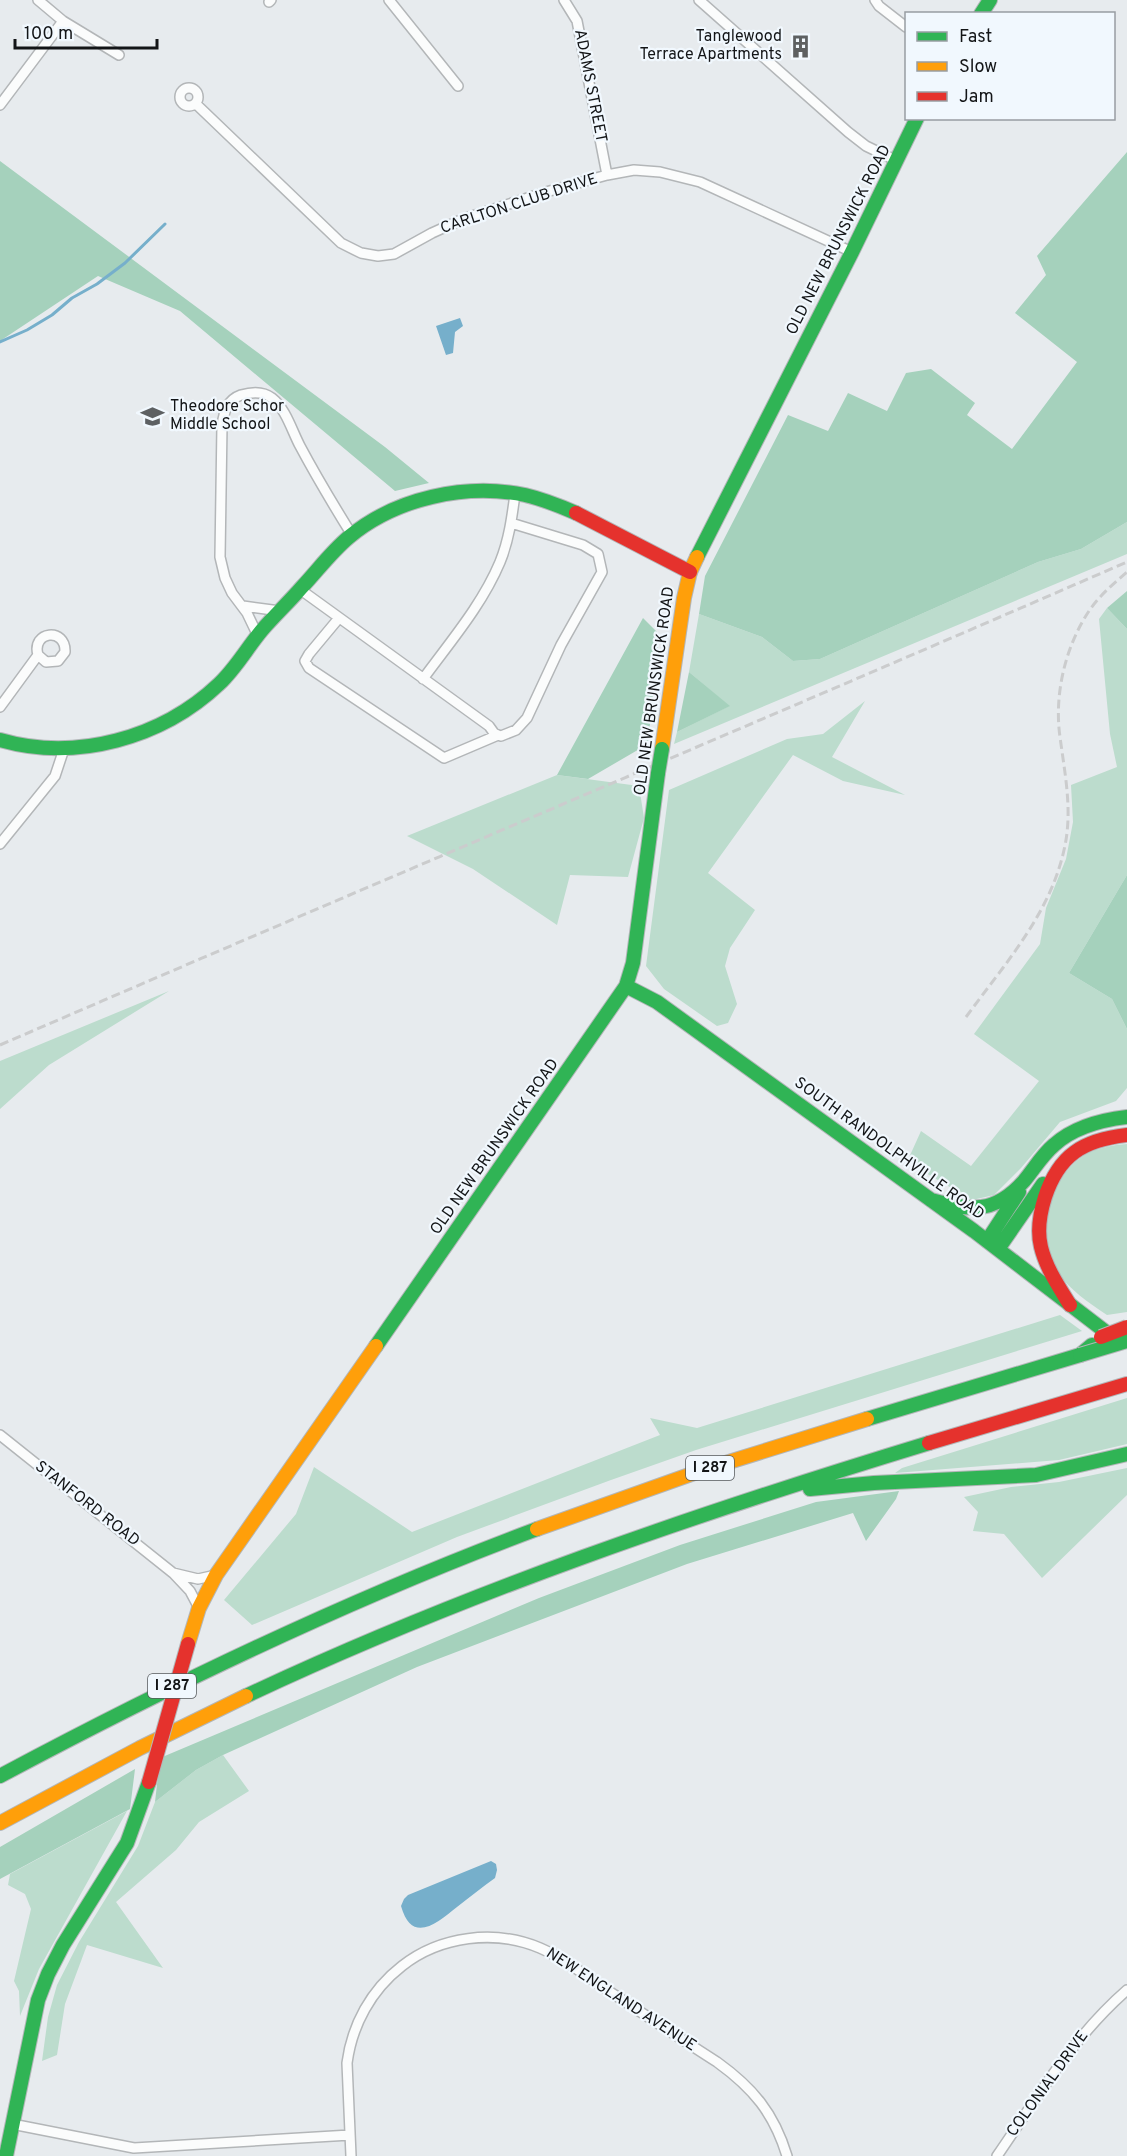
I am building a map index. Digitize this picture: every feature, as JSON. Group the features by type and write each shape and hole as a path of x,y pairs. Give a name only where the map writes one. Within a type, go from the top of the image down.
{"main road":[{"name":"OLD NEW BRUNSWICK ROAD","path":"6,2156 36,2009 48,1974 63,1945 127,1843 149,1782 199,1608 216,1575 626,986 636,953 658,773 684,598 690,572 852,252 915,120"},
{"path":"0,740 40,749 99,746 166,722 192,705 230,672 332,551 352,535 389,512 411,503 474,491 515,494 566,509 690,572"},
{"name":"SOUTH RANDOLPHVILLE ROAD","path":"626,986 657,1002 931,1200 1127,1347"},
{"path":"931,1200 961,1208 979,1208 1001,1201 1021,1185 1055,1144 1073,1132 1105,1120 1127,1117"},
{"path":"992,1245 1047,1178 1081,1149 1097,1141 1127,1135"},
{"path":"1057,1169 1041,1210 1041,1247 1070,1305"},
{"path":"992,1245 1021,1185"},
{"path":"1080,1355 1101,1337 1127,1327"},
{"name":"I 287","path":"0,1776 103,1721 226,1660 349,1605 484,1549 730,1461 1127,1341"},
{"name":"I 287","path":"0,1823 180,1728 383,1635 556,1566 769,1493 1126,1384"},
{"path":"769,1493 874,1483 1036,1474 1099,1462 1127,1454"}],"street":[{"path":"38,0 63,21 119,56"},
{"path":"389,0 458,86"},
{"name":"ADAMS STREET","path":"564,0 577,21 607,175"},
{"path":"699,0 848,132 867,146 897,161"},
{"path":"875,0 879,6 905,26"},
{"path":"0,105 63,21"},
{"name":"CARLTON CLUB DRIVE","path":"196,104 341,243 361,253 378,256 394,254 463,219 546,192 634,170 660,172 700,182 852,252"},
{"path":"258,636 243,606 232,593 225,578 220,557 222,425 226,408 233,398 257,392 270,397 279,406 352,535"},
{"path":"423,679 465,623 500,562 511,523 515,494"},
{"path":"339,618 309,654 305,661 309,668 444,758 498,735 516,730 527,718 561,645 602,572 598,554 583,544 511,523"},
{"path":"301,590 489,726 498,735"},
{"path":"243,606 280,611"},
{"path":"0,707 38,655"},
{"path":"0,844 55,776 64,749"},
{"name":"STANFORD ROAD","path":"0,1435 174,1573 190,1591 199,1608"},
{"name":"STANFORD ROAD","path":"174,1573 198,1579 216,1575"},
{"name":"NEW ENGLAND AVENUE","path":"351,2156 347,2063 357,2023 372,1998 393,1973 423,1952 461,1939 494,1938 529,1944 562,1960 734,2074 754,2094 773,2119 787,2156"},
{"name":"COLONIAL DRIVE","path":"997,2156 1071,2048 1096,2019 1127,1990"},
{"path":"12,2124 134,2148 350,2135"}],"green space":[{"path":"1127,152 1127,522 1081,549 1038,562 820,659 793,661 762,637 699,614 705,576 788,415 828,431 848,393 887,411 906,373 931,369 975,403 967,415 1012,449 1077,362 1015,313 1046,275 1037,256"},
{"path":"0,161 385,447 429,483 395,491 180,311 98,276 0,341"},
{"path":"1127,522 1127,554 674,744 677,732 729,706 689,672 699,614 762,637 793,661 820,659 1038,562 1081,549"},
{"path":"1127,591 1127,629 1107,608"},
{"path":"1107,608 1127,629 1127,875 1069,973 1112,999 1127,1029 1127,1088 1116,1101 1060,1122 1021,1168 994,1195 972,1200 907,1162 921,1131 971,1166 1039,1081 974,1034 1040,944 1046,908 1066,859 1073,822 1071,785 1117,767 1110,734 1099,619"},
{"path":"643,618 659,634 648,744 588,779 557,775"},
{"path":"689,672 730,706 677,732"},
{"path":"865,701 832,757 905,795 843,781 793,755 708,873 755,910 730,948 725,966 737,1004 728,1023 717,1026 664,989 646,966 669,790 787,739 823,734"},
{"path":"557,775 639,786 644,818 628,877 570,875 557,925 473,869 407,836"},
{"path":"1127,875 1127,1029 1112,999 1069,973"},
{"path":"169,991 49,1065 0,1109 0,1061"},
{"path":"1127,1144 1127,1312 1107,1315 1074,1291 1058,1273 1047,1244 1046,1228 1053,1197 1068,1169 1079,1159 1096,1150"},
{"path":"1060,1315 1082,1331 696,1450 611,1480 457,1537 252,1625 224,1600 296,1514 314,1467 412,1532 660,1435 650,1418 697,1428"},
{"path":"1127,1398 1127,1444 1059,1460 895,1473 902,1468"},
{"path":"1127,1468 1127,1495 1042,1578 1004,1534 973,1531 978,1512 964,1497 1011,1487 1059,1482"},
{"path":"899,1491 896,1499 866,1541 853,1513 687,1564 417,1667 223,1755 196,1770 155,1802 160,1758 539,1598 680,1545 816,1502"},
{"path":"223,1755 249,1791 199,1822 176,1850 116,1902 163,1968 87,1945 65,2004 57,2055 42,2061 48,2017 57,1985 79,1942 138,1846 155,1802 196,1770"},
{"path":"135,1769 130,1809 0,1879 0,1847"},
{"path":"127,1811 39,1969 20,2016 19,1991 14,1981 31,1909 25,1894 8,1885 10,1874"}],"water":[{"path":"460,318 463,326 455,332 453,353 446,355 436,326"},
{"path":"491,1861 496,1864 495,1878 441,1919 426,1927 418,1928 406,1918 401,1906 408,1895"}],"waterway":[{"path":"0,342 27,330 52,315 72,298 97,284 125,263 165,224"}],"railway":[{"path":"0,1045 1127,562"},
{"path":"966,1017 1024,938 1048,896 1057,873 1064,850 1068,822 1059,721 1063,672 1074,640 1089,611 1102,595 1127,572"}],"traffic: fast":[{"path":"982,12 990,0"},
{"path":"697,557 852,252 916,120"},
{"path":"0,740 29,746 58,748 88,746 145,731 171,719 196,703 225,678 262,630 342,543 388,512 410,503 455,493 502,492 525,495 576,513"},
{"path":"658,773 662,749"},
{"path":"376,1346 626,986 633,963 658,773"},
{"path":"626,986 657,1002 974,1231 1115,1339"},
{"path":"931,1200 970,1208 992,1204 1013,1192 1046,1153 1070,1133 1088,1125 1127,1117"},
{"path":"998,1249 1043,1184"},
{"path":"987,1241 1019,1192"},
{"path":"1080,1355 1127,1341"},
{"path":"867,1419 1080,1355 1092,1345"},
{"path":"246,1696 413,1623 583,1557 755,1498 929,1443"},
{"path":"810,1489 874,1483 1036,1475 1127,1454"},
{"path":"0,1776 131,1708 264,1644 400,1584 537,1529"},
{"path":"6,2156 38,2000 63,1945 127,1843 149,1782"}],"traffic: slow":[{"path":"662,749 684,598 690,572 697,557"},
{"path":"188,1644 199,1608 216,1575 376,1346"},
{"path":"537,1529 703,1470 867,1419"},
{"path":"0,1823 140,1748 246,1696"}],"traffic: jam":[{"path":"576,513 690,572"},
{"path":"1070,1305 1049,1270 1041,1247 1040,1222 1045,1197 1058,1170 1075,1152 1098,1141 1127,1135"},
{"path":"1101,1337 1127,1327"},
{"path":"929,1443 1127,1384"},
{"path":"149,1782 188,1644"}],"place":[{"name":"Tanglewood Terrace Apartments","path":"800,46"},
{"name":"Theodore Schor Middle School","path":"152,416"}]}
